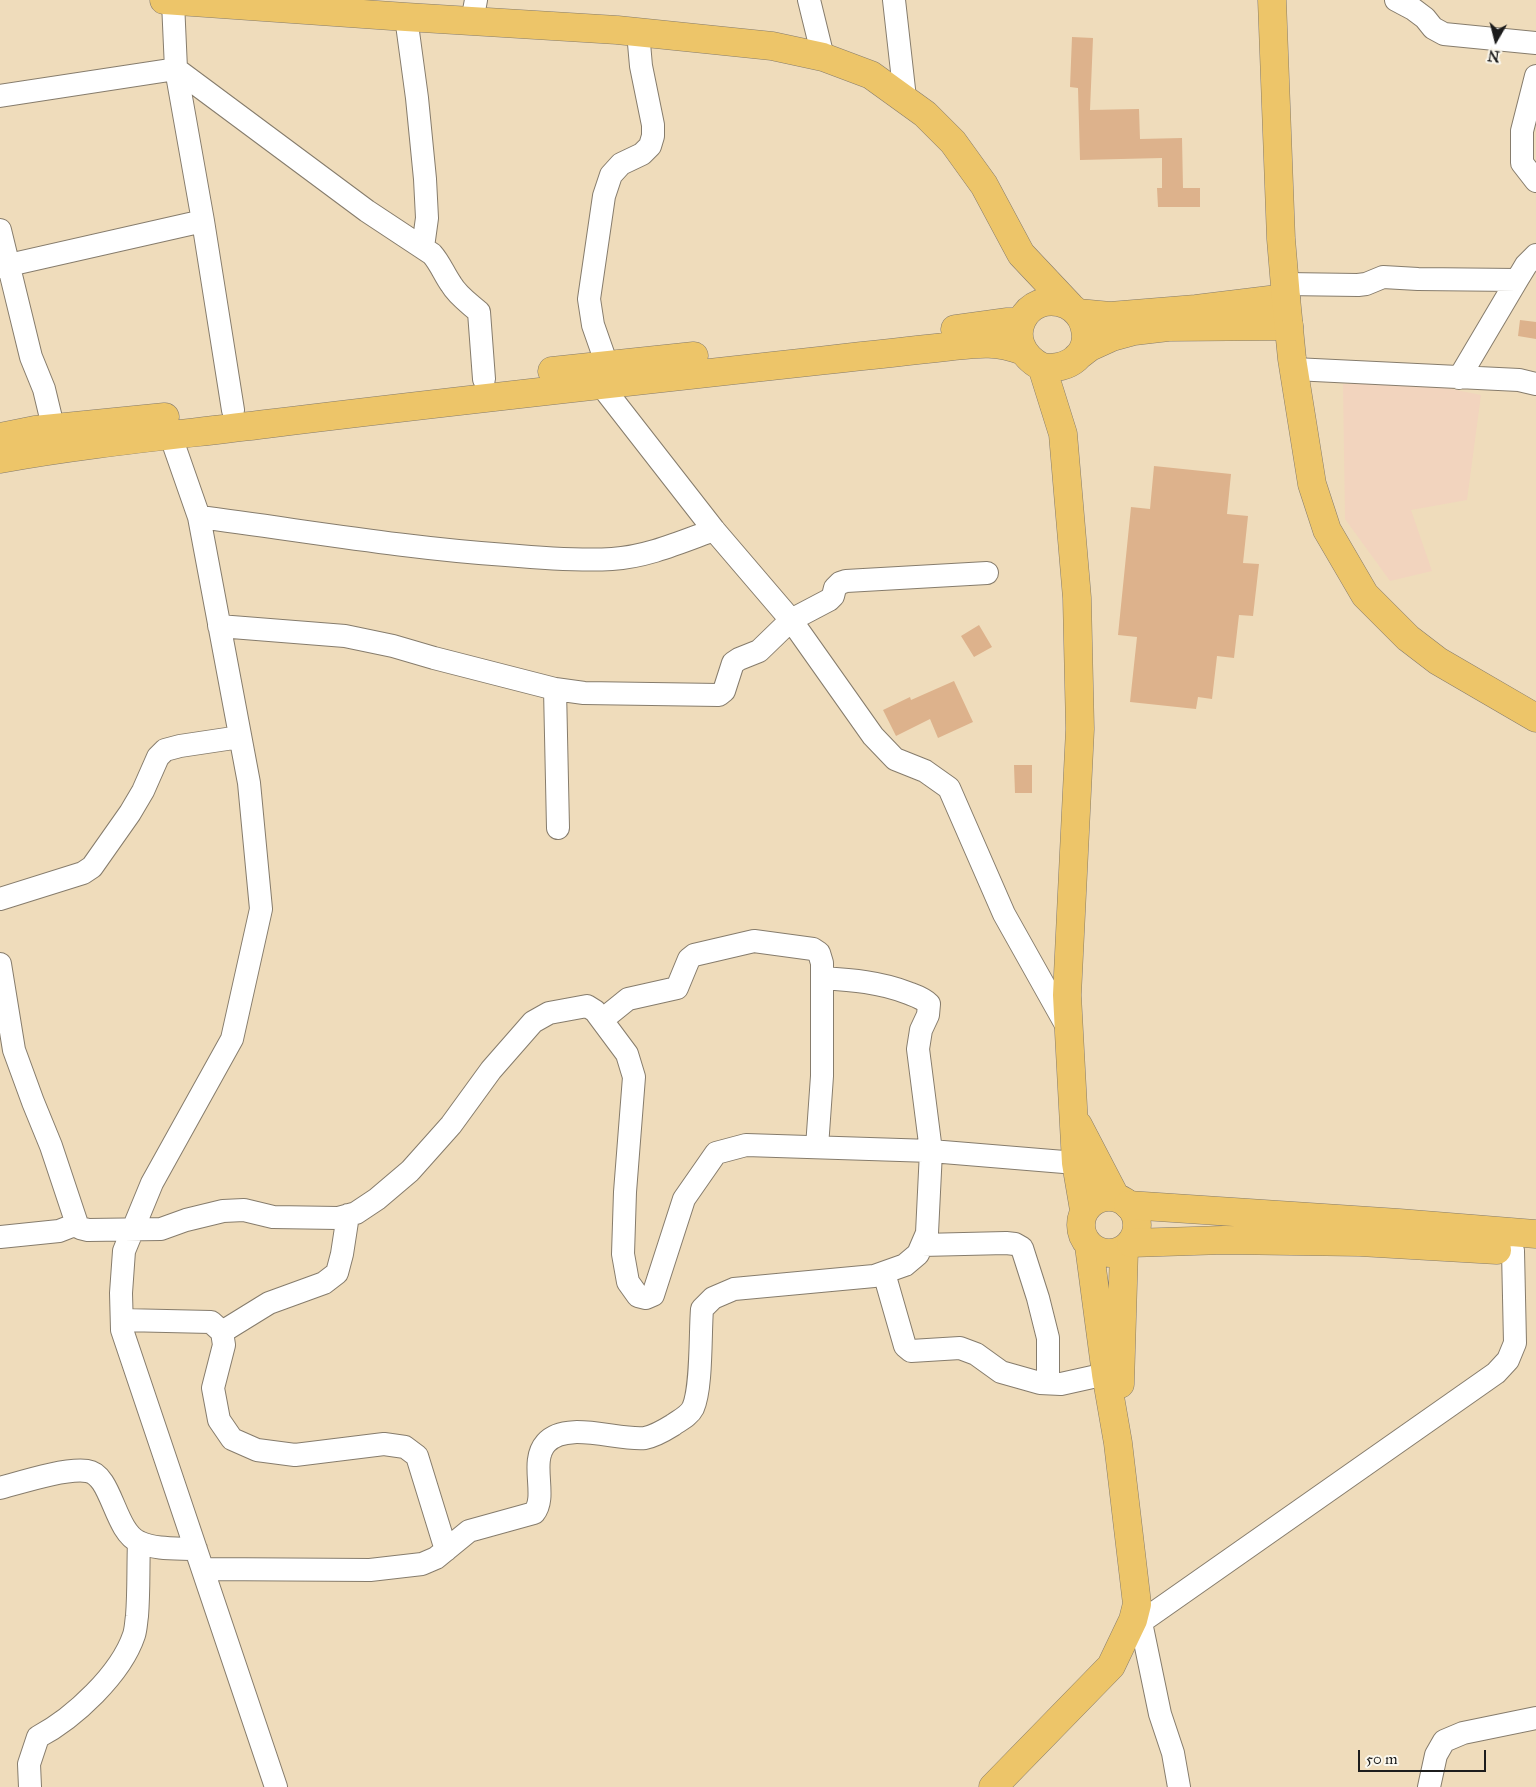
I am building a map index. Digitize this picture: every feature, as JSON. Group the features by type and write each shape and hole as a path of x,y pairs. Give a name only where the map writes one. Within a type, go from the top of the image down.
{"main road":[{"path":"1272,0 1281,238 1285,291 1294,369 1312,484 1327,530 1365,595 1408,638 1438,661 1536,718"},
{"path":"169,1 245,3 406,17 474,11 638,32 772,46 823,57 871,75 925,114 953,142 984,185 1021,254 1074,310 1084,324 1086,336 1084,347 1076,359 1063,434 1076,598 1080,729 1067,995 1076,1164 1084,1210 1080,1229 1083,1238 1089,1246 1106,1254 1115,1253 1128,1246 1224,1240 1360,1242 1524,1252"},
{"path":"1021,254 1024,317"},
{"path":"1063,434 1032,359 1019,342 1018,332 1024,317 1036,305 1047,302 1059,302 1074,310 1110,316 1196,309 1285,291"},
{"path":"0,437 47,440 170,434 249,426 550,389 604,375 1006,322 1024,317"},
{"path":"0,459 47,440 233,410 484,379 604,375 986,343 1006,345 1053,368 1064,367 1090,346 1134,331 1168,327 1289,326"},
{"path":"1074,1119 1122,1201 1134,1212 1137,1222 1136,1233 1128,1246 1118,1443"},
{"path":"1084,1210 1093,1202 1104,1197 1122,1201 1536,1234"},
{"path":"993,1787 1111,1666 1133,1620 1139,1613 1118,1443 1106,1374 1089,1246"}],"street":[{"path":"809,0 823,57"},
{"path":"894,0 905,98"},
{"path":"1396,0 1426,18 1433,28 1444,34 1536,43"},
{"path":"169,1 176,69 204,221 233,410"},
{"path":"406,17 418,98 425,179 427,218 423,247"},
{"path":"638,32 640,66 653,125 653,136 650,146 642,154 621,164 612,175 604,196 589,299 604,375 714,530 790,620 873,736 894,758 925,771 949,788 1004,914 1069,1031"},
{"path":"0,96 176,69 367,211 423,247 439,262 450,284 459,295 479,312 484,379"},
{"path":"1536,76 1522,131 1522,163 1536,181"},
{"path":"4,267 204,221"},
{"path":"0,230 4,267 31,357 44,390 47,440"},
{"path":"1459,378 1526,265 1536,255"},
{"path":"1285,291 1366,284 1383,277 1418,280 1517,280"},
{"path":"1294,369 1519,380 1536,384"},
{"path":"170,434 199,517 249,783 261,908 232,1039 152,1182 124,1252 121,1293 122,1330 276,1787"},
{"path":"199,517 266,525 370,542 474,553 548,558 613,559 668,547 714,530"},
{"path":"219,626 345,636 393,646 555,689 584,694 719,695 724,690 733,663 738,659 759,651 790,620 829,600 840,583 846,581 987,574"},
{"path":"555,689 558,828"},
{"path":"0,900 83,873 92,867 130,812 143,791 158,757 165,750 240,737"},
{"path":"602,1020 628,999 677,988 689,959 694,955 754,941 813,949 819,953 822,963 822,1076 817,1147"},
{"path":"0,964 14,1050 32,1102 51,1146 76,1224 80,1228 88,1230 160,1229 214,1213 244,1210 272,1217 338,1218 356,1213 377,1199 410,1171 451,1125 491,1070 533,1022 550,1013 587,1006 595,1011 628,1054 634,1077 625,1192 623,1254 628,1282 638,1296 646,1298 653,1295 684,1199 716,1153 746,1145 817,1147 931,1151 1076,1164"},
{"path":"0,1488 69,1471 88,1470 100,1478 128,1534 139,1542 199,1559 370,1570 422,1564 436,1558 469,1531 534,1513 538,1504 539,1457 546,1444 557,1435 577,1432 616,1437 646,1438 663,1431 686,1417 693,1408 698,1389 702,1309 713,1298 734,1289 874,1276 905,1265 918,1254 927,1233 931,1151 918,1050 921,1030 928,1014 929,1004 925,1000 898,989 864,980 822,978"},
{"path":"222,1332 269,1303 324,1283 337,1273 348,1215"},
{"path":"0,1237 59,1231 76,1224"},
{"path":"922,1245 1006,1243 1015,1244 1022,1248 1048,1338 1048,1383"},
{"path":"1179,1787 1173,1753 1160,1714 1139,1613 1496,1373 1508,1360 1515,1343 1524,1252"},
{"path":"884,1273 905,1346 911,1351 960,1348 976,1354 1001,1372 1040,1383 1061,1384 1106,1374"},
{"path":"122,1320 211,1322 222,1332 224,1344 213,1388 218,1420 232,1439 257,1450 295,1456 384,1444 405,1447 417,1456 446,1550"},
{"path":"30,1787 29,1764 38,1737 52,1730 75,1712 100,1688 122,1660 135,1634 138,1604 139,1542"},
{"path":"1429,1787 1436,1755 1444,1741 1463,1733 1536,1718"}],"shaded area":[{"path":"1422,383 1481,395 1467,500 1411,510 1432,571 1390,581 1345,519 1343,384"}],"building":[{"path":"1072,37 1093,38 1090,110 1139,109 1140,139 1182,138 1183,188 1200,188 1200,207 1158,207 1157,188 1162,188 1162,158 1080,160 1078,88 1070,87"},
{"path":"1520,320 1536,322 1536,339 1518,336"},
{"path":"1154,466 1231,474 1227,514 1248,516 1243,563 1259,564 1253,616 1239,615 1234,658 1217,656 1212,699 1198,697 1196,709 1130,702 1137,637 1118,635 1131,507 1150,509"},
{"path":"979,625 992,647 974,657 961,636"},
{"path":"954,681 973,722 938,738 930,719 896,736 883,710 910,697 911,700"},
{"path":"1014,765 1032,765 1032,793 1015,793"}]}
